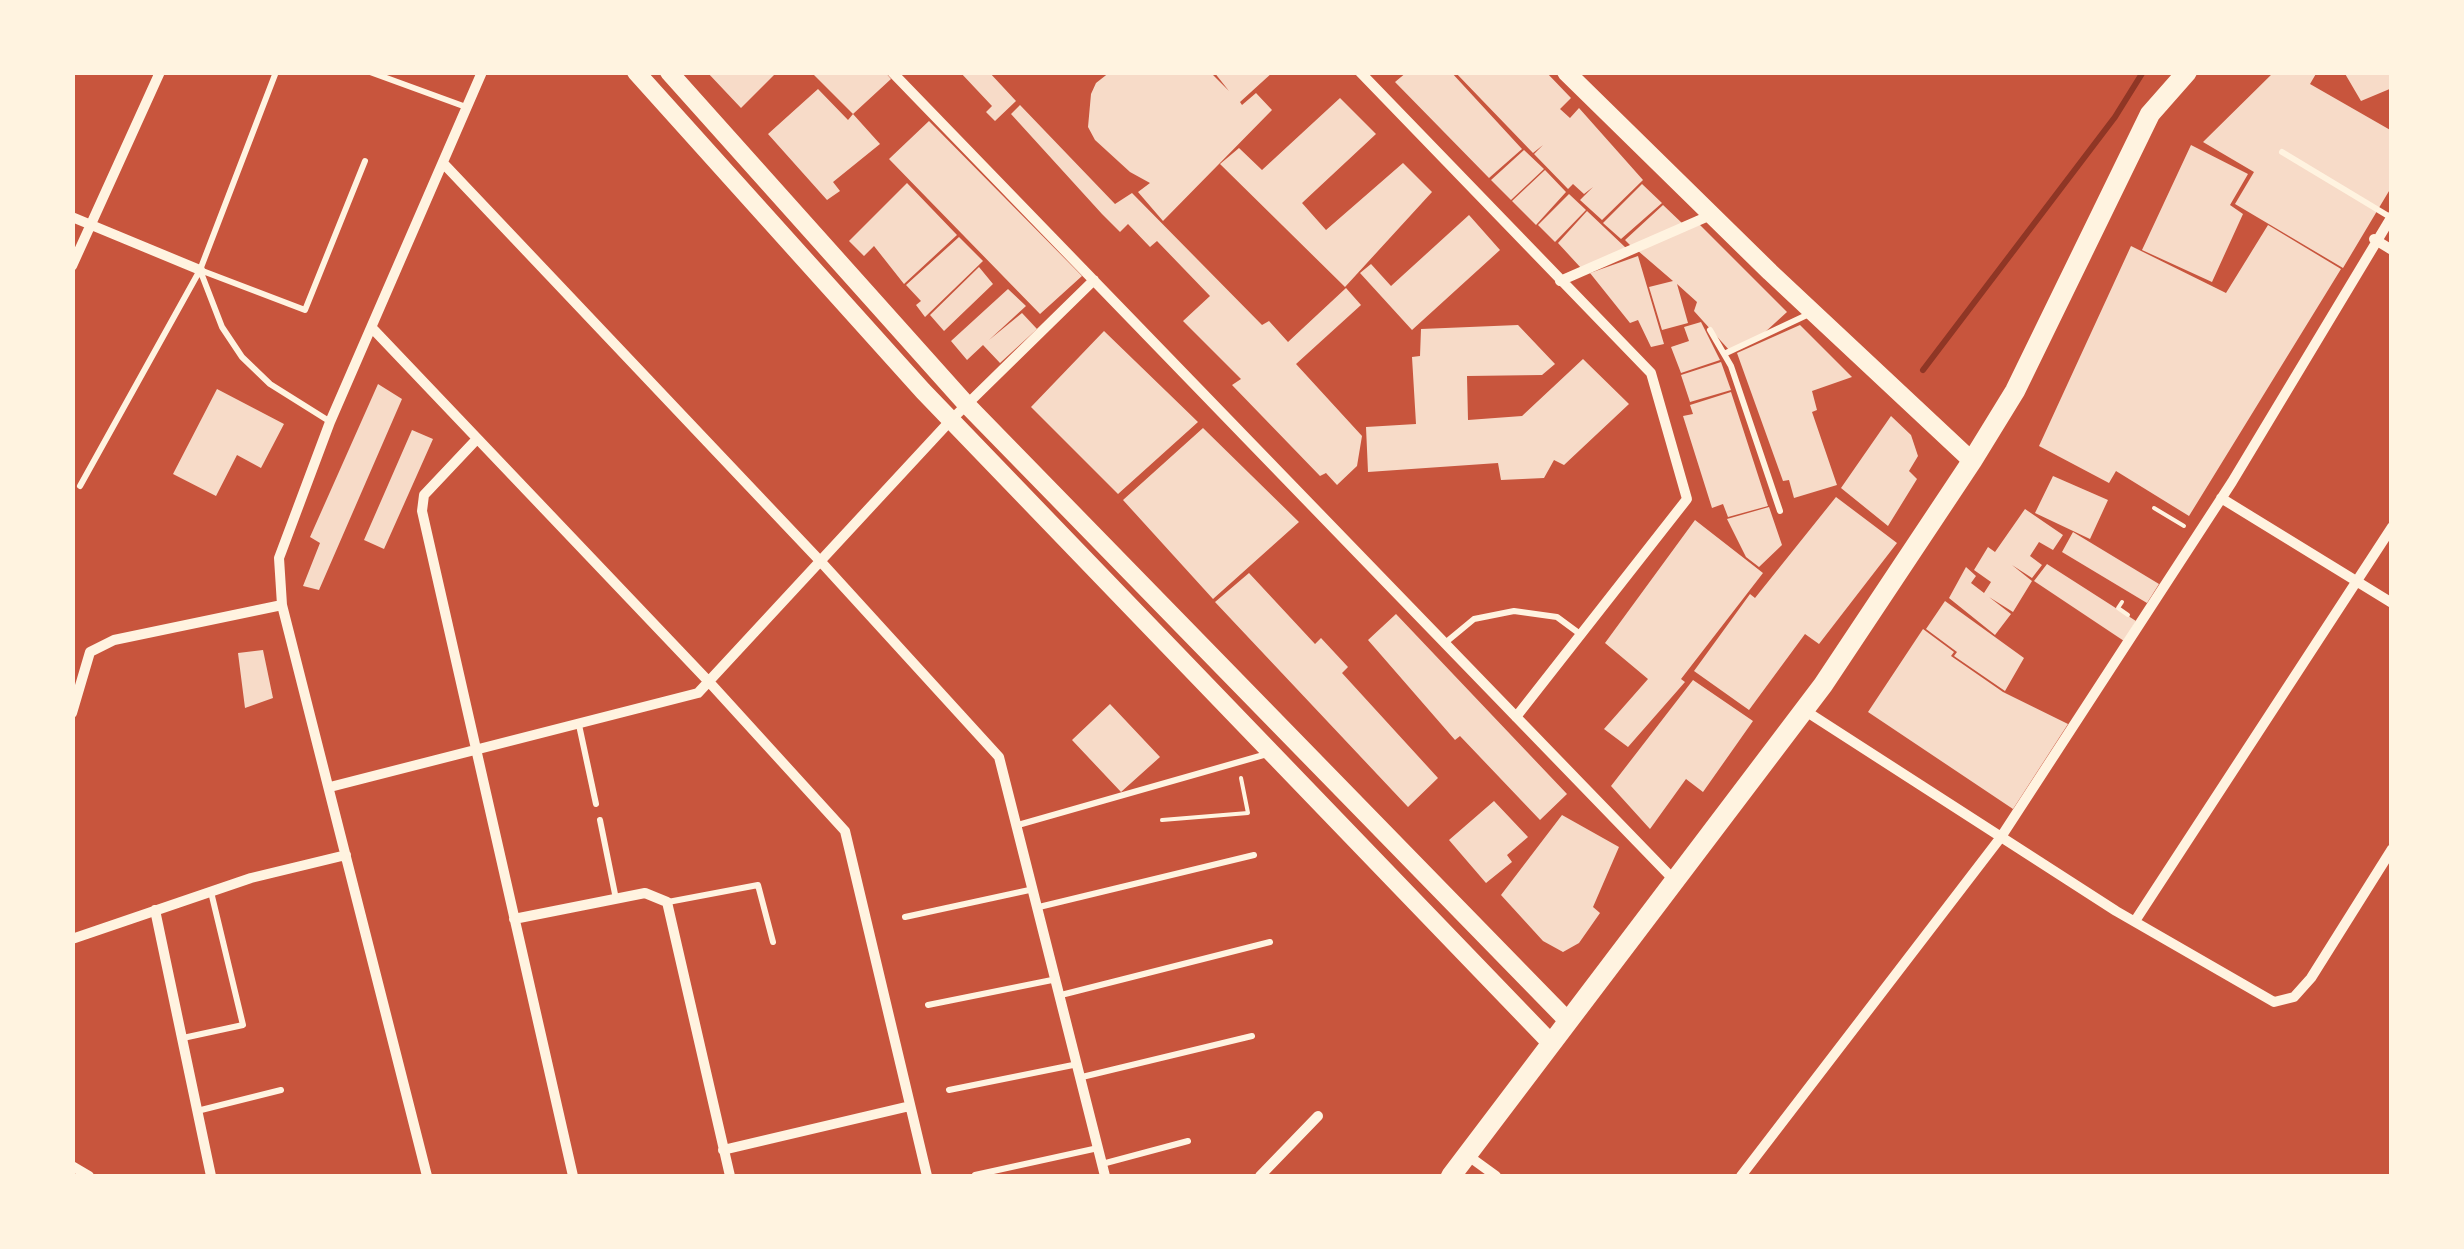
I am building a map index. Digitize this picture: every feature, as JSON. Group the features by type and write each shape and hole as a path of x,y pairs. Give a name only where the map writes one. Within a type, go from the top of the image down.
{"main road":[{"path":"1451,1176 1804,710 1972,462 2015,390 2150,114 2187,72"}],"street":[{"path":"72,266 94,226 160,72"},
{"path":"428,1176 278,583 282,541 482,72"},
{"path":"636,72 951,420 1552,1043"},
{"path":"670,72 967,405 1568,1021"},
{"path":"892,72 1674,880"},
{"path":"1360,72 1651,373 1687,500 1516,717"},
{"path":"1566,72 1972,462"},
{"path":"442,163 822,563 1000,757 1104,1176"},
{"path":"1560,281 1711,215"},
{"path":"1741,1176 2001,837 2221,498 2391,216"},
{"path":"72,217 200,270"},
{"path":"2374,240 2392,250"},
{"path":"330,787 698,693 711,684 951,420 1094,280"},
{"path":"373,330 711,684 845,831 927,1176"},
{"path":"475,441 424,495 422,511 573,1176"},
{"path":"2221,498 2392,604"},
{"path":"2135,921 2392,527"},
{"path":"72,713 90,652 114,640 282,604"},
{"path":"1804,710 2135,921 2274,1002 2294,997 2312,978 2392,849"},
{"path":"72,939 211,891 346,855"},
{"path":"514,919 645,893 667,902 730,1176"},
{"path":"155,910 210,1176"},
{"path":"724,1150 910,1106"},
{"path":"1260,1176 1318,1116"},
{"path":"1467,1156 1496,1176"},
{"path":"72,1166 89,1176"}],"lane":[{"path":"80,486 200,270 276,72"},
{"path":"370,72 466,107"},
{"path":"2282,152 2391,216"},
{"path":"200,270 305,310 365,161"},
{"path":"200,270 222,327 242,356 270,384 330,422"},
{"path":"1724,354 1812,312"},
{"path":"1710,330 1724,354 1780,511"},
{"path":"1446,643 1474,619 1514,611 1557,618 1580,635"},
{"path":"580,725 596,804"},
{"path":"1018,826 1271,753"},
{"path":"600,820 616,898"},
{"path":"1038,907 1254,854"},
{"path":"667,902 758,885 772,942"},
{"path":"905,917 1034,890"},
{"path":"182,1038 243,1025 211,891"},
{"path":"1061,995 1270,942"},
{"path":"928,1005 1057,979"},
{"path":"1082,1078 1252,1036"},
{"path":"949,1090 1078,1064"},
{"path":"197,1111 281,1090"},
{"path":"1102,1164 1188,1142"},
{"path":"975,1175 1098,1148"}],"path":[{"path":"2154,508 2198,534"},
{"path":"1162,820 1248,814 1238,763"}],"building":[{"path":"707,72 777,72 741,108"},
{"path":"811,72 885,72 891,79 853,114"},
{"path":"960,72 989,72 1016,101 995,121 986,112 992,106"},
{"path":"1110,72 1210,72 1229,91 1214,72 1273,72 1240,102 1242,105 1256,93 1272,110 1163,221 1138,192 1150,183 1130,172 1095,140 1088,127 1091,94 1096,83"},
{"path":"1407,72 1451,72 1522,149 1489,178 1395,82"},
{"path":"1455,72 1546,72 1571,98 1560,109 1570,118 1579,108 1643,180 1602,220 1580,200 1593,187 1584,194 1573,184 1568,189 1534,154 1543,145 1533,153"},
{"path":"2274,72 2317,72 2310,84 2392,131 2392,186 2343,268 2235,204 2254,172 2203,142"},
{"path":"2344,72 2392,72 2392,88 2361,101"},
{"path":"818,89 848,120 853,114 880,144 833,182 840,191 827,200 768,134"},
{"path":"1340,98 1376,134 1302,203 1326,230 1403,163 1432,192 1345,287 1220,164 1239,148 1262,170"},
{"path":"1020,105 1115,204 1132,193 1262,325 1269,321 1288,342 1346,288 1361,305 1296,364 1362,436 1357,466 1337,485 1326,473 1320,476 1232,385 1241,379 1183,321 1210,296 1157,241 1150,247 1128,224 1120,232 1102,214 1011,114"},
{"path":"929,121 1082,276 1040,314 889,159"},
{"path":"2191,145 2248,174 2230,205 2243,214 2212,282 2142,250"},
{"path":"1524,150 1544,169 1511,200 1491,180"},
{"path":"1545,170 1566,192 1536,225 1512,201"},
{"path":"907,183 957,235 904,284 874,246 864,256 849,241"},
{"path":"1642,184 1662,203 1621,239 1603,223"},
{"path":"1569,194 1586,210 1555,242 1538,225"},
{"path":"1663,205 1683,224 1631,246 1625,240"},
{"path":"1587,211 1626,248 1581,268 1558,243"},
{"path":"1469,215 1500,250 1412,330 1360,273 1371,264 1391,286"},
{"path":"1699,224 1787,312 1764,333 1730,351 1694,311 1697,302 1677,284 1688,323 1662,330 1649,287 1673,281 1637,250"},
{"path":"2268,225 2341,269 2189,516 2116,471 2109,483 2039,446 2131,246 2226,293"},
{"path":"959,237 983,261 925,317 916,305 921,301 906,285"},
{"path":"1638,256 1664,344 1651,347 1638,320 1630,323 1590,273"},
{"path":"979,267 993,284 944,331 930,315"},
{"path":"1008,289 1026,306 989,340 1022,313 1037,329 1000,363 983,345 967,360 951,341"},
{"path":"1701,322 1720,360 1681,373 1671,347 1689,341 1684,327"},
{"path":"1518,325 1555,364 1542,375 1467,376 1468,420 1522,416 1583,359 1629,404 1564,465 1554,460 1544,478 1501,480 1498,463 1368,472 1366,427 1416,424 1412,357 1420,356 1421,329"},
{"path":"1800,325 1852,377 1812,391 1817,410 1812,412 1837,485 1794,498 1789,480 1783,481 1737,353"},
{"path":"1104,331 1198,422 1118,494 1031,407"},
{"path":"1721,362 1731,390 1690,402 1681,375"},
{"path":"378,384 402,399 319,590 303,586 320,543 310,537"},
{"path":"217,389 284,424 261,468 237,455 216,496 173,474"},
{"path":"1731,392 1768,506 1728,517 1723,504 1712,508 1683,416 1693,414 1690,405"},
{"path":"1891,416 1911,435 1918,456 1909,471 1917,479 1888,526 1841,488"},
{"path":"1203,428 1299,522 1213,599 1123,500"},
{"path":"412,430 433,439 384,549 364,540"},
{"path":"2053,476 2108,500 2090,539 2035,513"},
{"path":"1836,497 1897,543 1819,644 1805,634 1749,710 1694,671 1750,594 1755,598"},
{"path":"1769,507 1782,545 1759,567 1746,557 1727,519"},
{"path":"2025,509 2063,535 2053,550 2039,542 2030,556 2042,565 2032,578 2012,565 2032,581 2013,612 1989,597 2011,614 1995,635 1949,598 1966,567 1976,576 1971,583 1984,593 1991,582 1974,570 1988,547 1995,552"},
{"path":"1695,520 1763,573 1681,679 1685,682 1628,747 1604,729 1648,679 1605,643"},
{"path":"2073,532 2159,584 2147,603 2062,552"},
{"path":"2047,564 2136,621 2124,641 2034,581"},
{"path":"1249,573 1315,644 1321,638 1348,667 1342,673 1438,778 1408,807 1215,602"},
{"path":"1945,601 2024,658 2005,691 1954,656 1957,652 1926,629"},
{"path":"1396,614 1567,794 1540,820 1460,736 1455,740 1368,640"},
{"path":"1923,629 1954,652 1951,656 2003,692 2068,724 2013,809 1868,712"},
{"path":"263,650 273,698 245,708 238,653"},
{"path":"1693,680 1753,721 1703,792 1686,779 1650,829 1611,786"},
{"path":"1110,704 1160,757 1121,792 1072,740"},
{"path":"1494,801 1528,837 1507,855 1512,862 1486,883 1449,840"},
{"path":"1562,815 1619,847 1593,907 1600,913 1579,943 1563,952 1543,941 1501,895"}],"waterway":[{"path":"1923,370 2115,117 2143,72"}]}
